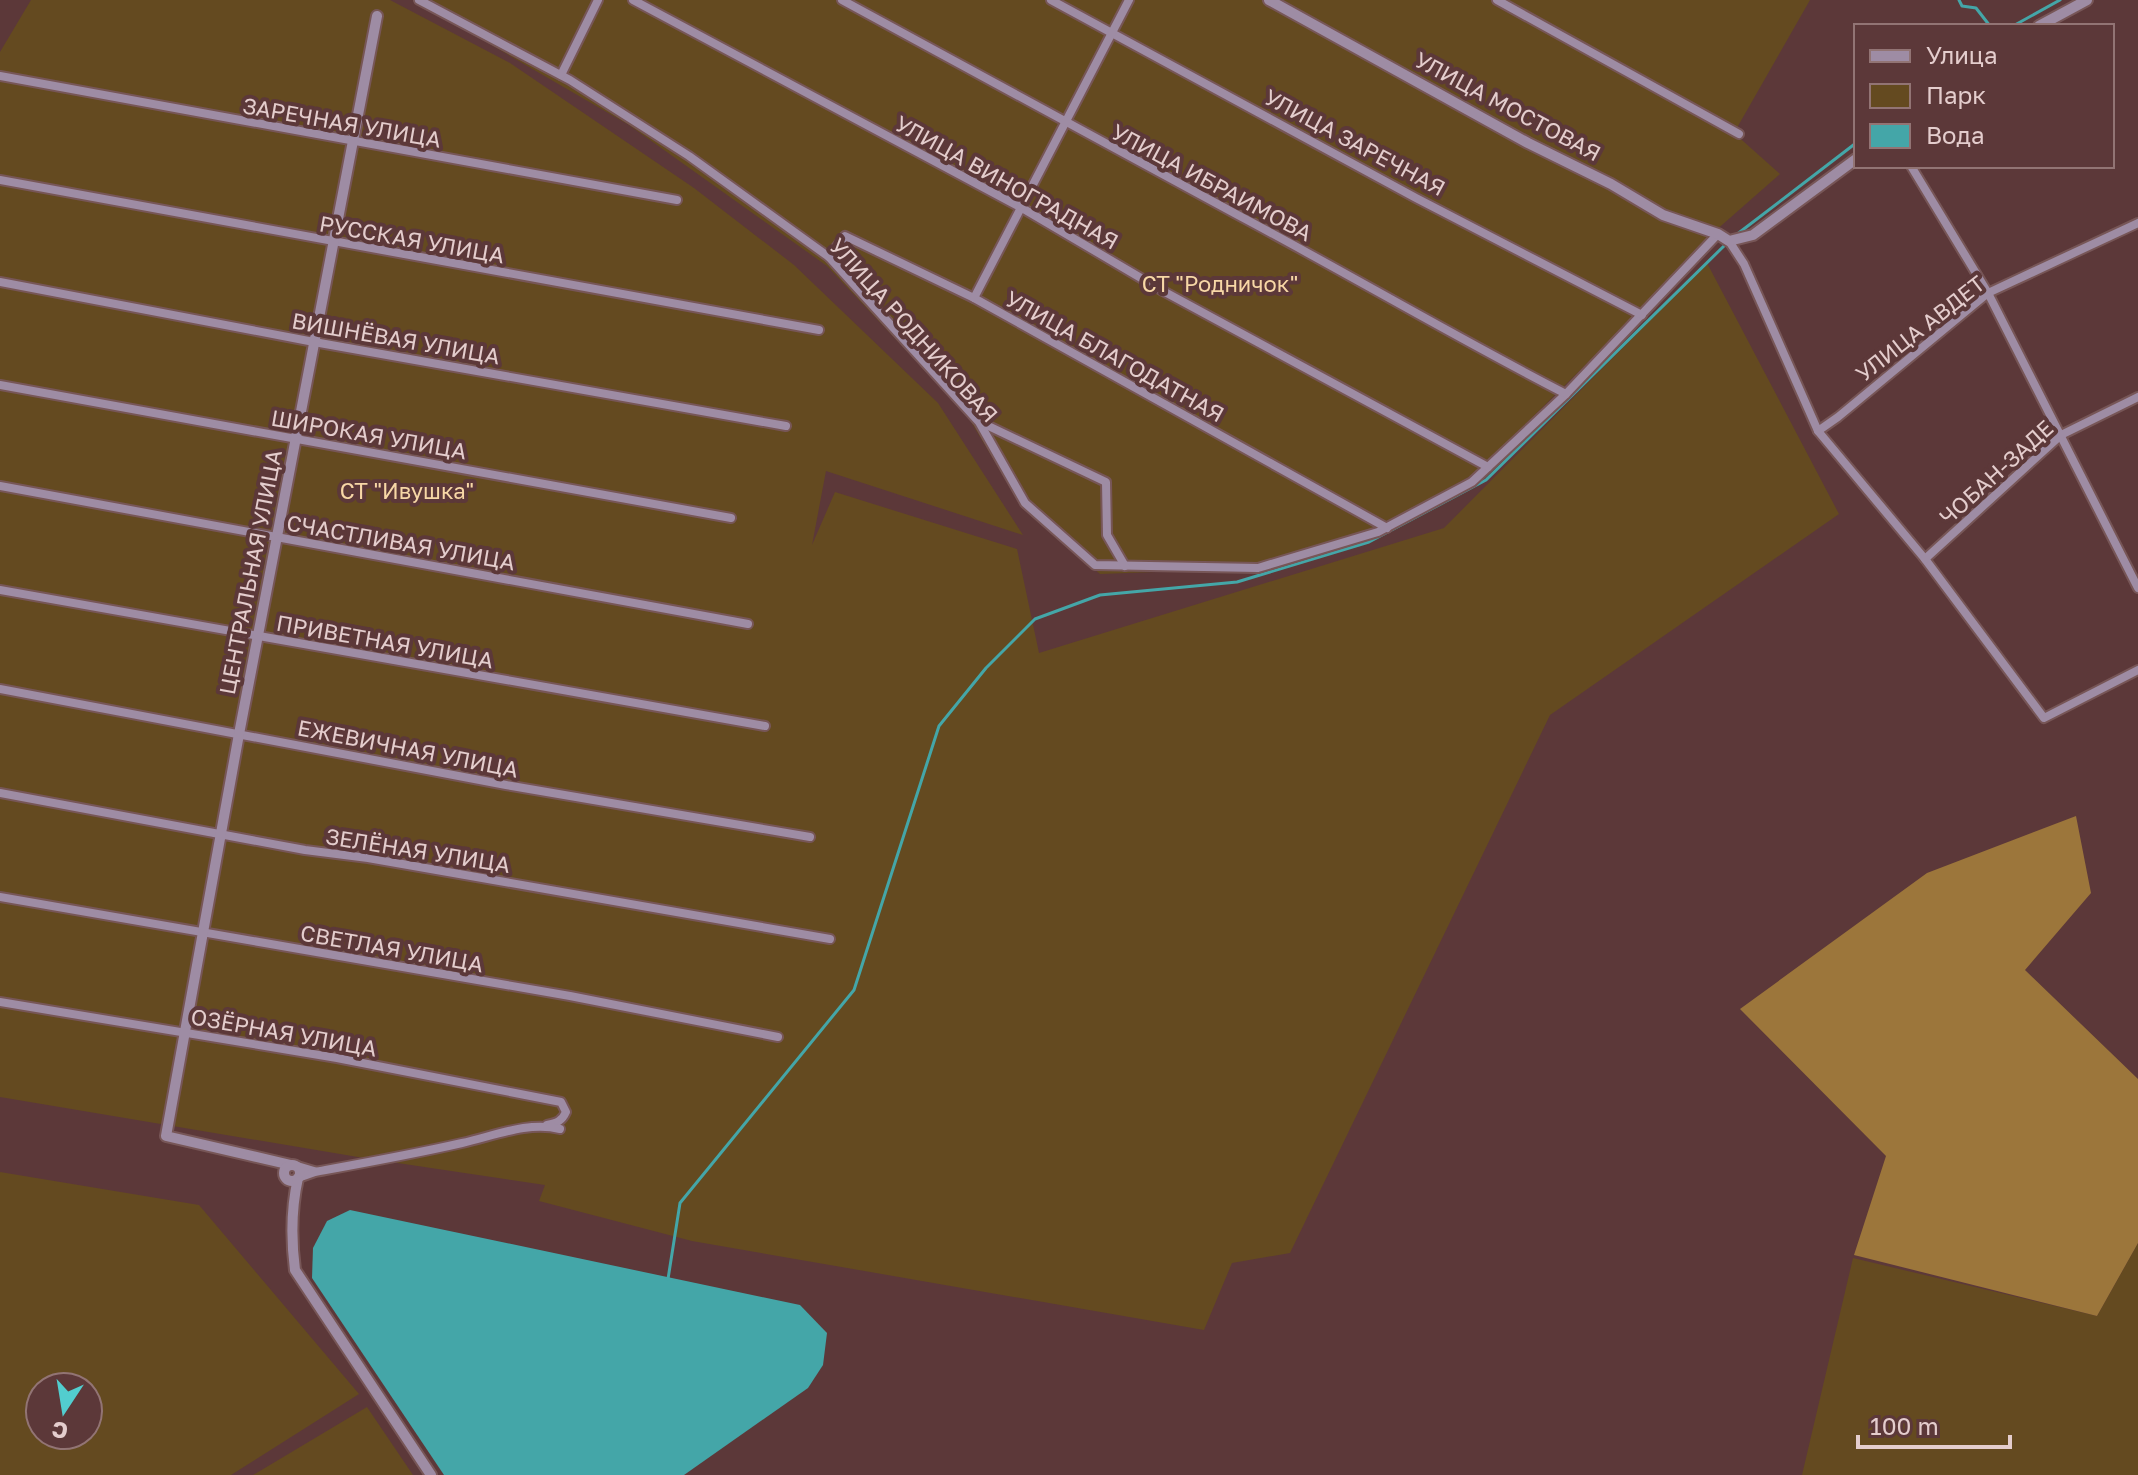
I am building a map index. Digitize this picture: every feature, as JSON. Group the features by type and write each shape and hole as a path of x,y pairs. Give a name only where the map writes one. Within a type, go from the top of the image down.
{"street":[{"name":"УЛИЦА РОДНИКОВАЯ","path":"419,0 561,75 689,156 829,257 979,422 1025,503 1095,565 1258,568 1387,528 1472,482 1566,394 1718,234"},
{"path":"561,75 598,0"},
{"name":"УЛИЦА ВИНОГРАДНАЯ","path":"633,0 1022,208 1163,291 1488,467"},
{"name":"УЛИЦА ИБРАИМОВА","path":"842,0 1237,214 1477,349 1566,394"},
{"name":"УЛИЦА ЗАРЕЧНАЯ","path":"1051,0 1416,198 1642,315"},
{"path":"974,298 1129,0"},
{"name":"УЛИЦА МОСТОВАЯ","path":"1269,0 1663,215 1718,234 1729,241"},
{"path":"1497,0 1739,134"},
{"path":"2043,24 2087,0"},
{"name":"ЦЕНТРАЛЬНАЯ УЛИЦА","path":"288,1170 262,1157 166,1136 239,734 377,16"},
{"name":"ЗАРЕЧНАЯ УЛИЦА","path":"0,76 352,143 677,200"},
{"path":"1854,160 1753,235 1729,241 1744,264 1818,431 1925,559 2044,718 2138,670"},
{"path":"1912,168 1988,293 2138,588"},
{"name":"РУССКАЯ УЛИЦА","path":"0,180 819,330"},
{"name":"УЛИЦА АВДЕТ","path":"1818,431 1988,293 2138,223"},
{"name":"УЛИЦА БЛАГОДАТНАЯ","path":"829,257 845,236 974,298 1387,528"},
{"name":"ВИШНЁВАЯ УЛИЦА","path":"0,282 314,342 786,426"},
{"name":"ШИРОКАЯ УЛИЦА","path":"0,385 731,518"},
{"name":"ЧОБАН-ЗАДЕ","path":"1925,559 2061,435 2138,397"},
{"path":"979,422 1106,482 1107,535 1125,566"},
{"name":"СЧАСТЛИВАЯ УЛИЦА","path":"0,486 748,624"},
{"name":"ПРИВЕТНАЯ УЛИЦА","path":"0,590 765,726"},
{"name":"ЕЖЕВИЧНАЯ УЛИЦА","path":"0,689 506,785 810,837"},
{"name":"ЗЕЛЁНАЯ УЛИЦА","path":"0,793 830,939"},
{"name":"СВЕТЛАЯ УЛИЦА","path":"0,897 570,996 778,1037"},
{"name":"ОЗЁРНАЯ УЛИЦА","path":"0,1002 337,1058 561,1102 566,1112 564,1117 559,1123 547,1125"},
{"path":"298,1178 523,1128 547,1125 560,1129"},
{"path":"288,1170 315,1172"},
{"path":"288,1170 299,1170 292,1201"},
{"path":"288,1170 295,1270 431,1475"}],"green space":[{"name":"СТ \"Ивушка\"","path":"31,0 390,0 510,63 694,188 794,265 938,403 1023,535 826,471 812,545 835,492 1017,549 1039,653 1444,528 1707,263 1839,514 1550,715 1290,1253 1232,1263 1204,1330 692,1241 539,1201 545,1185 0,1097 0,52"},
{"name":"СТ \"Родничок\"","path":"414,0 1810,0 1734,133 1780,174 1714,232 1638,313 1476,473 1366,534 1264,568 1100,574 1020,504 967,415 827,266 629,125"},
{"path":"0,1172 199,1205 359,1394 231,1475 0,1475"},
{"path":"2138,1243 2138,1475 1802,1475 1853,1258 2097,1316"},
{"path":"367,1407 413,1475 253,1475"}],"shaded area":[{"path":"2076,816 2091,893 2025,970 2138,1079 2138,1243 2097,1316 1854,1255 1886,1156 1740,1009 1927,873"}],"water":[{"path":"350,1210 800,1305 827,1333 823,1365 808,1388 684,1475 444,1475 312,1278 313,1248 327,1221"}],"waterway":[{"path":"1959,0 1962,6 1976,8 1988,24"},
{"path":"2017,24 2060,0"},
{"path":"1736,235 1854,145"},
{"path":"668,1279 680,1203 854,990 939,726 986,668 1035,619 1100,595 1237,582 1369,542 1486,480 1727,243"}]}
